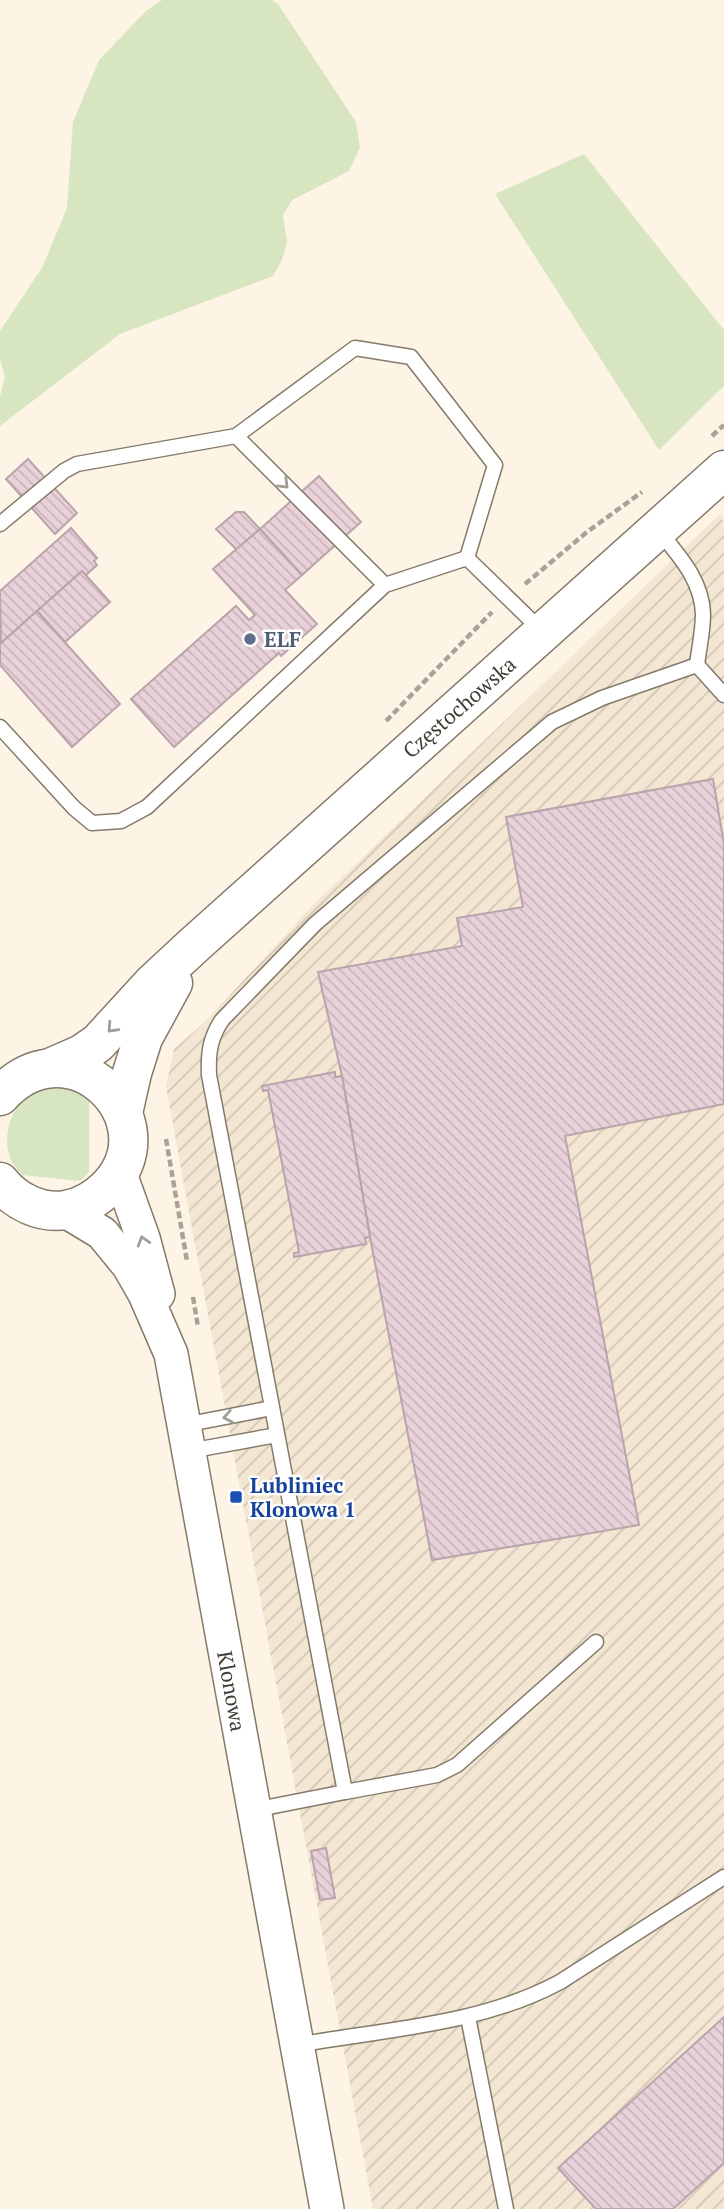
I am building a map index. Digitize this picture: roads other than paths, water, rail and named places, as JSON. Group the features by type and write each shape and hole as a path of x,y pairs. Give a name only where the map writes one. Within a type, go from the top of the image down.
{"main road":[{"name":"Częstochowska","path":"0,1096 11,1084 29,1073 50,1068 82,1054 98,1043 152,984 313,836 724,470"},
{"name":"Częstochowska","path":"123,1113 143,1038 194,945"},
{"path":"2,1188 33,1207 64,1210 82,1206 99,1197 115,1180 125,1159 128,1136 123,1113 111,1093 94,1078 73,1069 50,1068"}],"street":[{"path":"119,1171 143,1238 171,1354"},
{"name":"Klonowa","path":"64,1210 102,1233 129,1266 145,1294 171,1354 327,2209"}],"lane":[{"path":"0,524 64,471 77,464 236,436 355,348 411,357 495,466 467,558"},
{"path":"236,436 385,585"},
{"path":"658,530 691,572 700,592 703,614 697,664 724,695"},
{"path":"0,727 74,808 92,823 121,821 147,807 385,585 467,558"},
{"path":"467,558 544,632"},
{"path":"345,1792 209,1075 208,1055 212,1035 222,1020 315,924 552,722 602,698 697,664"},
{"path":"187,1438 272,1408"},
{"path":"187,1438 277,1435"},
{"path":"254,1810 437,1775 457,1765 596,1642"},
{"path":"297,2045 468,2017 512,2004 560,1982 724,1877"},
{"path":"468,2017 506,2209"}],"place":[{"name":"ELF","path":"250,639"},
{"name":"Lubliniec Klonowa 1","path":"236,1497"}]}
